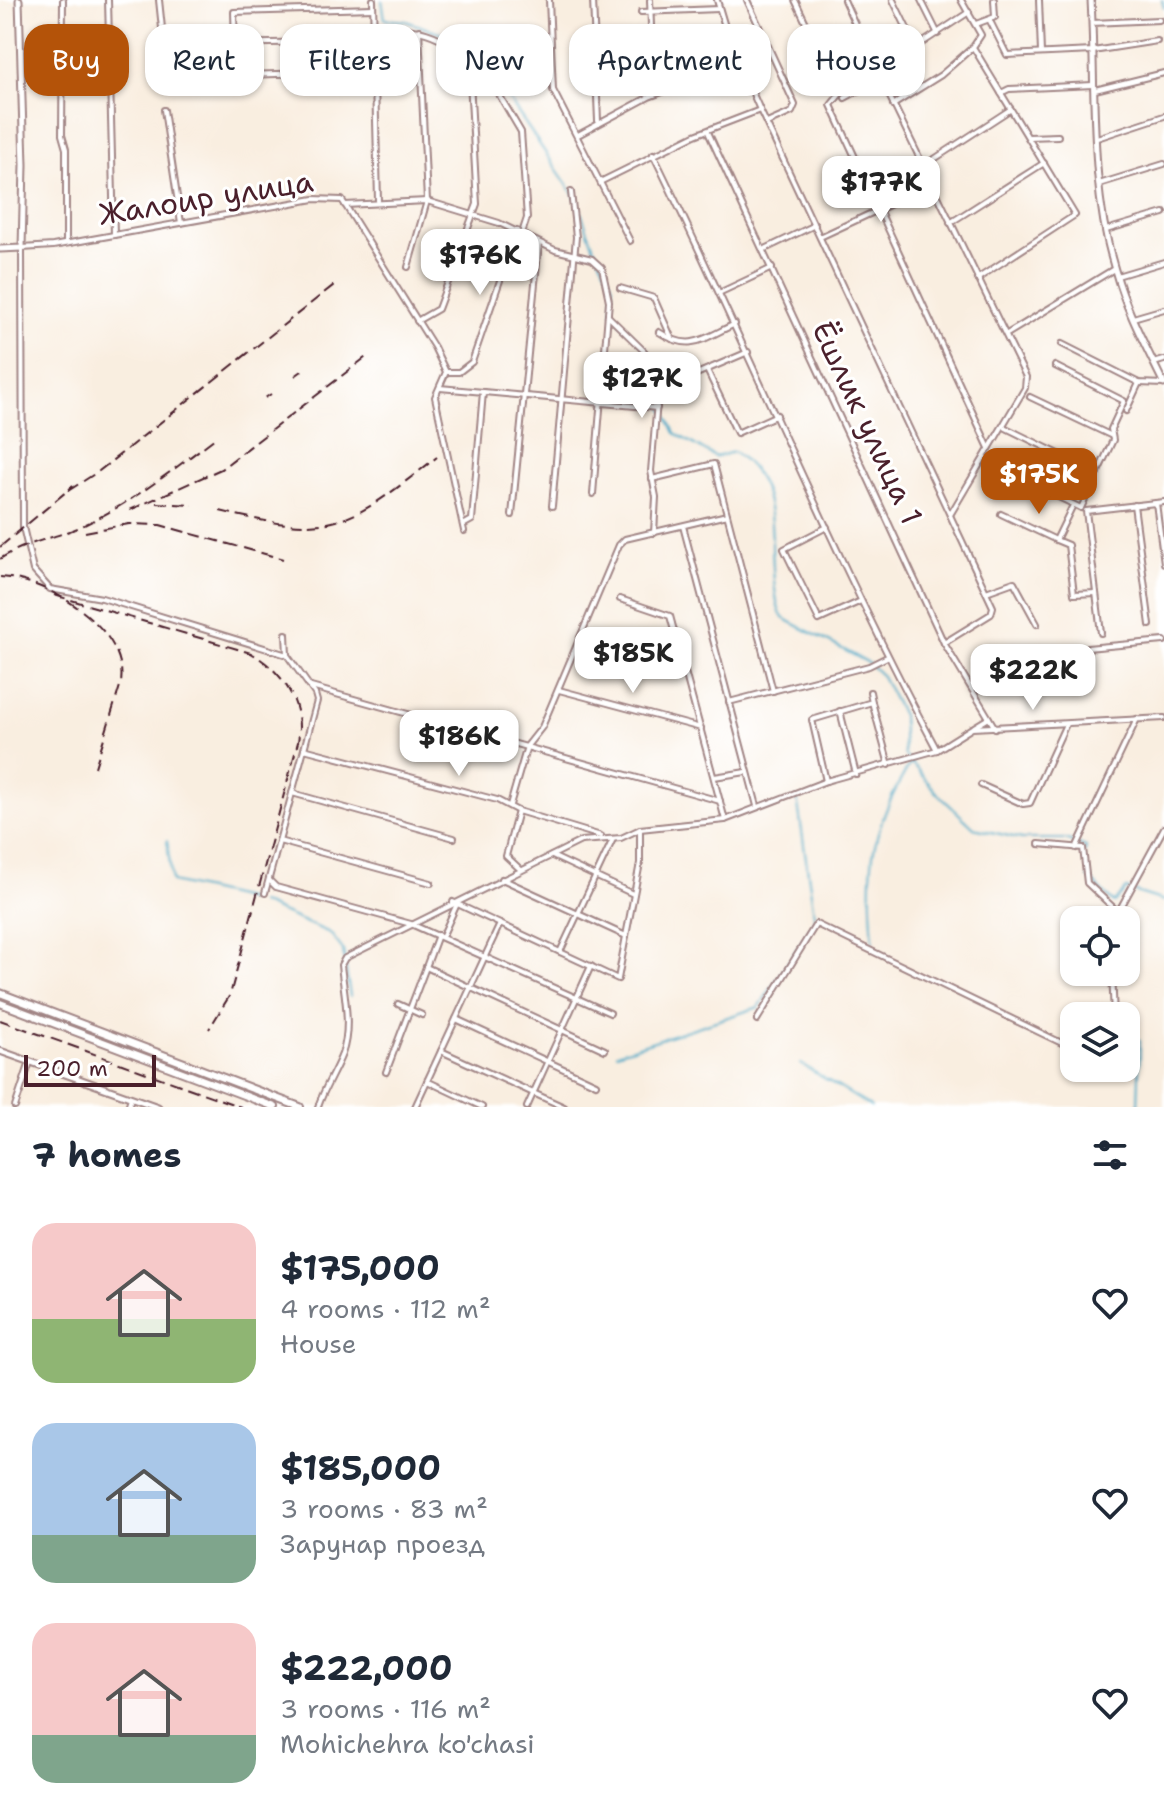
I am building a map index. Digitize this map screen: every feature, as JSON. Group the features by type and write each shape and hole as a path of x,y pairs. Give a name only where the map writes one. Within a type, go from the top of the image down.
{"main road":[{"path":"0,993 300,1107"},
{"path":"0,1003 275,1107"}],"street":[{"path":"19,0 24,165 24,545 33,570 50,589 102,598 287,655"},
{"path":"63,0 66,243"},
{"path":"108,0 114,235"},
{"path":"159,0 162,24"},
{"path":"373,0 374,24"},
{"path":"549,0 553,90 630,241"},
{"path":"593,0 598,123"},
{"path":"650,0 651,24"},
{"path":"717,0 725,24"},
{"path":"747,0 795,105 792,112 767,123"},
{"path":"795,0 840,94 831,103 989,448"},
{"path":"844,0 880,79 845,98"},
{"path":"893,0 913,46 919,46 969,12"},
{"path":"921,0 938,34"},
{"path":"893,105 941,75 981,37 961,0"},
{"path":"976,24 995,17 994,0"},
{"path":"1039,0 1041,53"},
{"path":"1062,344 1139,383 1164,384 1116,273 1106,230 1099,184 1091,0"},
{"path":"234,24 234,12 373,8"},
{"path":"641,12 719,9"},
{"path":"1092,23 1159,20"},
{"path":"990,21 1005,54 1093,51 1157,41"},
{"path":"973,47 1074,217 977,279"},
{"path":"408,267 427,201 420,51"},
{"path":"1001,93 1009,89 1095,87 1164,73"},
{"path":"374,96 378,201"},
{"path":"417,321 438,309 477,204 471,96"},
{"path":"483,392 472,520 464,528 435,397 446,372 459,372 472,362 527,218 521,132 500,96"},
{"path":"577,136 652,96"},
{"path":"754,96 993,607 991,614 944,643"},
{"path":"889,96 930,186 1007,334 1027,384 950,515"},
{"path":"922,167 1011,109"},
{"path":"164,110 181,223"},
{"path":"602,181 653,154 760,110"},
{"path":"1097,138 1164,116"},
{"name":"Ёшлик улица 1","path":"708,132 944,643 995,728"},
{"path":"1028,137 1058,136"},
{"path":"653,154 721,292 887,657 937,750"},
{"path":"950,223 1044,163"},
{"path":"1099,184 1164,164"},
{"path":"820,237 930,186"},
{"path":"552,506 574,255 571,192"},
{"name":"Жалоир улица","path":"0,249 66,243 314,199 342,200 446,372"},
{"path":"345,205 427,201 520,232 539,243 592,259 602,268 608,285 608,316 593,494"},
{"path":"1106,230 1164,213"},
{"path":"763,250 815,225"},
{"path":"512,515 539,243"},
{"path":"1007,334 1116,273 1164,262"},
{"path":"721,292 772,268"},
{"path":"620,288 658,302 673,341"},
{"path":"1133,318 1164,309"},
{"path":"608,316 644,351 662,389 657,408 652,479 656,497 654,533"},
{"path":"659,332 673,341 692,344 735,324"},
{"path":"662,389 748,352"},
{"path":"1154,363 1164,360"},
{"path":"1055,366 1123,399 1083,510 1101,633"},
{"path":"707,370 737,433 777,415"},
{"path":"1126,411 1139,383"},
{"path":"440,388 657,408"},
{"path":"1030,397 1112,436"},
{"path":"1006,428 1098,473"},
{"path":"988,463 1083,510 1164,502"},
{"path":"652,479 714,464 773,691"},
{"path":"1156,503 1164,563"},
{"path":"1056,540 1073,505"},
{"path":"1134,505 1150,625"},
{"path":"1001,514 1068,545 1074,594 1096,593"},
{"path":"510,805 527,746 542,727 559,690 619,545 625,539 727,515"},
{"path":"683,526 757,806"},
{"path":"827,527 784,549 819,620 861,601"},
{"path":"986,592 1012,581 1017,583 1037,624"},
{"path":"620,599 669,614 725,820"},
{"path":"265,893 317,701 311,687 287,655 286,634"},
{"path":"1054,651 1164,641"},
{"path":"729,702 869,666 887,657"},
{"path":"311,687 720,801"},
{"path":"559,690 701,728"},
{"path":"870,692 889,765"},
{"path":"826,781 810,723 872,702"},
{"path":"840,711 856,774"},
{"path":"304,749 510,805 518,811 613,839 640,829 725,820 826,781 937,750 989,718"},
{"path":"972,728 1164,718"},
{"path":"1076,848 1137,719"},
{"path":"981,785 1023,804 1030,803 1066,724"},
{"path":"714,777 746,772"},
{"path":"292,793 454,838"},
{"path":"518,811 506,856 521,870"},
{"path":"1122,906 1164,828"},
{"path":"455,903 618,979 640,863 640,829"},
{"path":"318,1107 327,1080 342,1053 348,1021 345,958 581,841 604,837"},
{"path":"560,952 613,839"},
{"path":"279,841 431,883"},
{"path":"1039,844 1084,849 1084,876 1093,892 1110,906"},
{"path":"552,856 633,894"},
{"path":"502,879 626,936"},
{"path":"269,880 276,887 411,924 610,1013"},
{"path":"386,1072 408,1009 455,903"},
{"path":"415,1107 500,924"},
{"path":"757,1020 816,924 1060,1042"},
{"path":"527,1107 591,966"},
{"path":"426,967 605,1050"},
{"path":"398,1004 422,1015"},
{"path":"456,1019 596,1084"},
{"path":"0,1051 158,1107"},
{"path":"441,1051 564,1107"},
{"path":"15,1107 30,1062"},
{"path":"427,1081 482,1107"},
{"path":"128,1107 131,1098"}],"waterway":[{"path":"382,0 385,19 406,21 451,37 499,85 575,196 593,245 613,286 612,313 656,359 664,389 662,405 675,433 715,457 734,452 750,466 761,482 770,517 777,604 783,618 867,662 882,676 902,715 904,754 937,793 974,828 1022,839 1065,839 1086,847 1085,852"},
{"path":"1162,0 1164,8"},
{"path":"873,940 871,889 874,848 887,808 911,762"},
{"path":"617,1053 759,1007 815,921 797,797"},
{"path":"167,840 172,882 250,900"},
{"path":"1088,877 1114,903 1126,889 1164,901"},
{"path":"260,903 330,933 343,950 350,996"},
{"path":"801,1064 871,1107"},
{"path":"1138,1107 1139,1082"}],"railway":[{"path":"68,491 99,471 334,285"},
{"path":"130,510 221,469 370,354"},
{"path":"295,376 302,371"},
{"path":"265,398 271,394"},
{"path":"0,559 21,548 75,529 120,506 215,438"},
{"path":"220,511 289,524 315,525 338,521 381,499 437,457"},
{"path":"0,547 73,486"},
{"path":"157,503 193,505"},
{"path":"85,532 129,524 160,525 283,559"},
{"path":"0,577 19,580 61,597 82,610 112,644 120,663 121,683 95,767"},
{"path":"54,595 251,653 282,679 294,702 298,715 298,742 230,995 209,1029"},
{"path":"0,1020 241,1107"}]}
